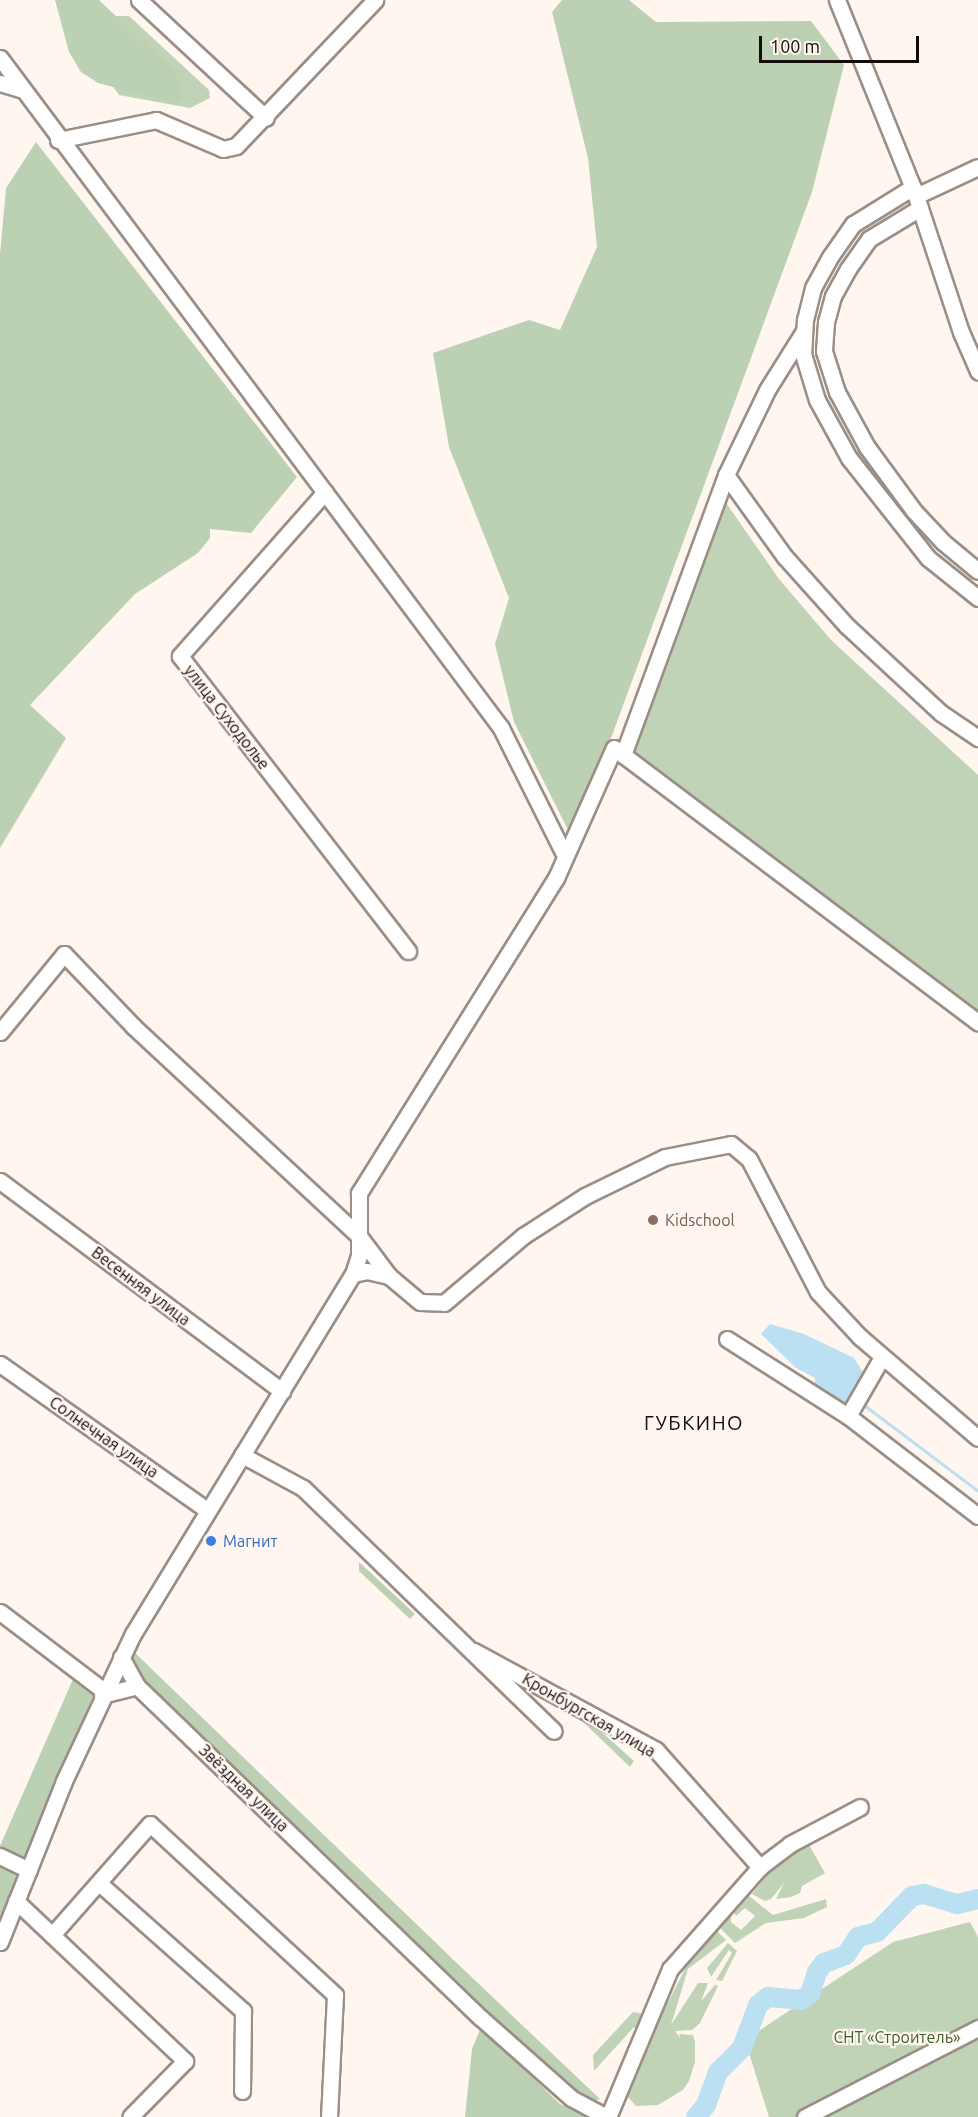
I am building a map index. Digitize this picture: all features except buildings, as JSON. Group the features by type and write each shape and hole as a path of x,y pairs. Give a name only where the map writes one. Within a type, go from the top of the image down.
{"street":[{"path":"139,0 266,118"},
{"path":"58,140 156,120 228,149 243,141 266,118 375,0"},
{"path":"837,0 917,197 961,332 978,371"},
{"path":"0,58 58,140 501,728 565,856"},
{"path":"0,83 20,89"},
{"path":"978,167 854,224 813,288 804,331 803,354 817,400 849,459 928,558 978,598"},
{"path":"917,197 869,239 848,269 833,296 826,322 824,351 837,392 867,447 915,511 943,542 978,571"},
{"path":"623,755 726,475 767,390 804,331"},
{"path":"726,475 785,557 847,626 941,713 978,738"},
{"name":"улица Суходолье","path":"325,492 180,656 408,951"},
{"path":"0,1942 103,1693 122,1657 207,1510 354,1274 359,1236 359,1193 374,1164 449,1053 556,878 614,748 978,1022"},
{"path":"0,1032 64,954 133,1026 359,1236 389,1276 420,1302 444,1303 523,1236 585,1196 665,1157 731,1144 749,1159 818,1292 882,1357 978,1438"},
{"name":"Весенняя улица","path":"0,1181 282,1391"},
{"path":"354,1274 368,1271 389,1276"},
{"path":"728,1339 848,1416 978,1516"},
{"path":"848,1416 882,1357"},
{"name":"Солнечная улица","path":"0,1364 207,1510"},
{"name":"Кронбургская улица","path":"242,1455 303,1488 474,1651 554,1731"},
{"path":"0,1612 103,1693 137,1686"},
{"name":"Кронбургская улица","path":"474,1651 656,1750 760,1867"},
{"name":"Звёздная улица","path":"122,1657 137,1686 481,2018 571,2098 607,2117"},
{"path":"607,2117 670,1969 760,1867 790,1844 860,1807"},
{"path":"52,1935 150,1824 335,1995 329,2117"},
{"path":"0,1856 28,1870"},
{"path":"99,1883 243,2011 243,2091"},
{"path":"16,1901 185,2061 130,2117"},
{"path":"805,2117 978,2028"}],"green space":[{"path":"55,0 99,0 177,74 183,97 176,104 98,83 81,72 69,52"},
{"path":"562,0 629,0 656,22 811,21 844,65 812,192 579,825 569,832 514,722 495,644 509,598 449,447 433,353 529,320 560,330 597,247 588,158 552,12"},
{"path":"98,16 129,16 209,90 210,98 190,108 119,95 105,75"},
{"path":"36,142 297,477 251,533 210,529 210,538 198,553 135,594 30,705 66,738 0,848 0,254 6,188"},
{"path":"722,497 779,579 831,640 978,775 978,1016 627,752"},
{"path":"359,1562 415,1614 410,1619 359,1571"},
{"path":"133,1651 600,2099 595,2101 561,2081 132,1673"},
{"path":"77,1670 97,1686 0,1932 0,1846"},
{"path":"579,1712 634,1761 630,1767 576,1715"},
{"path":"808,1843 825,1873 802,1886 800,1893 791,1897 776,1899 784,1883 771,1899 765,1901 752,1894 783,1856"},
{"path":"749,1896 773,1915 826,1899 827,1907 804,1918 766,1923 735,1943 720,1928 731,1915 731,1922 741,1930 755,1916 745,1908 736,1916 734,1913"},
{"name":"СНТ «Строитель»","path":"970,1922 978,1937 978,2117 769,2117 745,2040 893,1942"},
{"path":"717,1931 726,1940 688,1969 671,2025 698,1983 708,1983 701,2001 715,1985 718,1986 700,2023 692,2030 675,2031 680,2038 679,2034 693,2035 695,2042 695,2062 689,2081 683,2090 658,2105 636,2106 627,2096 663,2012 687,1965"},
{"path":"728,1943 737,1951 722,1981 716,1980 732,1953 729,1950 711,1977 707,1968"},
{"path":"633,2012 644,2014 639,2032 634,2027 594,2071 593,2055"},
{"path":"481,2027 560,2104 588,2117 465,2117 472,2049"}],"water":[{"path":"770,1324 804,1334 854,1358 864,1374 843,1405 814,1390 815,1378 796,1368 761,1334"}],"waterway":[{"path":"860,1402 978,1491"},
{"path":"696,2117 706,2105 718,2072 742,2048 758,2005 768,1997 801,2000 810,1994 817,1972 824,1963 846,1955 858,1937 877,1932 912,1896 924,1894 957,1904 978,1899"}],"place":[{"name":"Kidschool","path":"653,1220"},
{"name":"Магнит","path":"211,1541"}],"district":[{"name":"ГУБКИНО","path":"694,1422"}]}
